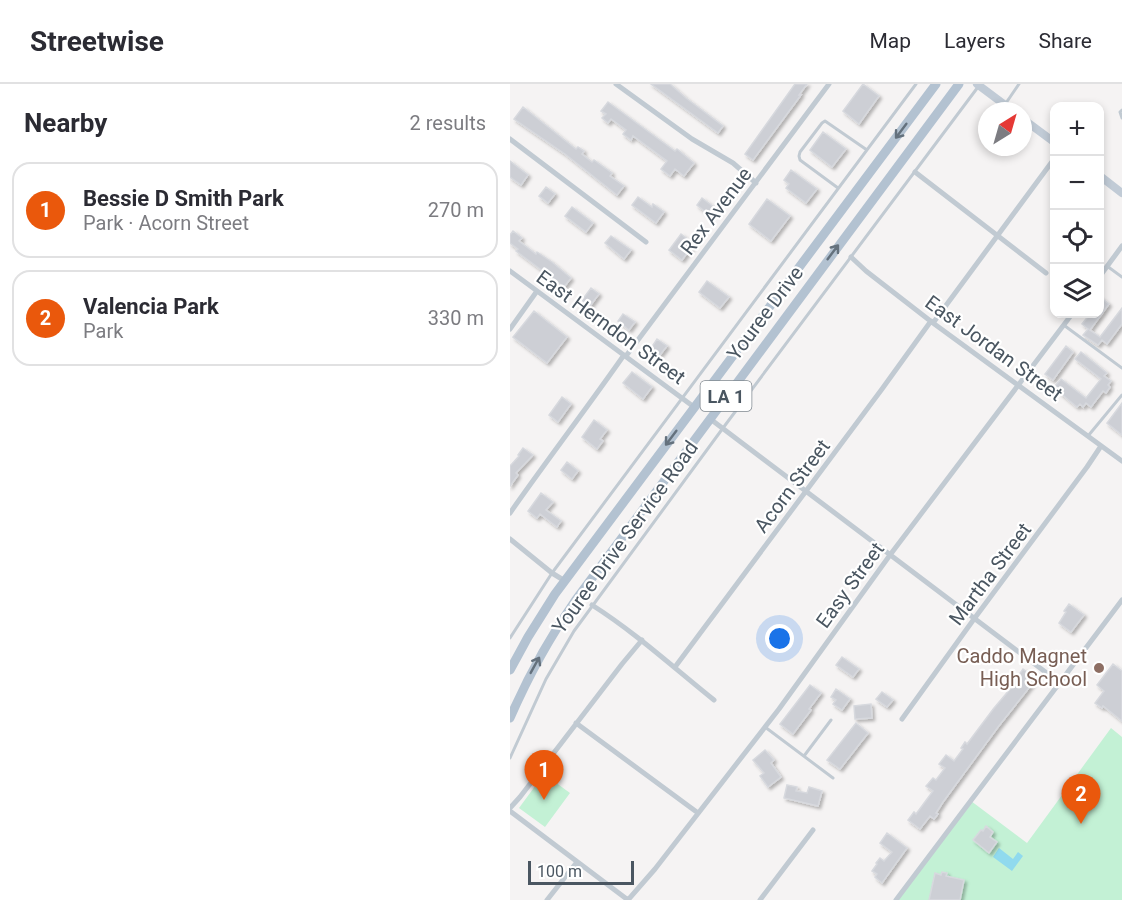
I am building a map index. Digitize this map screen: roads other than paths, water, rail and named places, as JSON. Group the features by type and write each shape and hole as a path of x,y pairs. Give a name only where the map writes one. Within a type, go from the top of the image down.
{"main road":[{"name":"Youree Drive","path":"510,670 541,615 565,581 936,84"},
{"name":"Youree Drive","path":"510,718 531,672 564,617 959,84"},
{"path":"694,407 710,418"}],"street":[{"path":"616,84 682,133 733,163 756,183"},
{"name":"Rex Avenue","path":"510,513 830,84"},
{"path":"978,85 1001,102"},
{"path":"1032,126 1050,139"},
{"path":"510,139 646,242"},
{"name":"Acorn Street","path":"675,667 1050,164"},
{"path":"915,172 1046,273"},
{"path":"1104,179 1122,193"},
{"path":"1104,270 1122,246"},
{"name":"East Jordan Street","path":"851,257 932,322 1101,446 1121,457"},
{"name":"East Herndon Street","path":"510,271 694,407"},
{"path":"510,329 537,291"},
{"name":"Easy Street","path":"628,900 655,869 765,728 890,555 1069,318"},
{"path":"710,418 974,618 1058,685"},
{"name":"Martha Street","path":"902,719 1101,446"},
{"path":"510,540 565,581"},
{"path":"896,900 1122,600"},
{"path":"592,605 642,640 714,700"},
{"path":"628,900 510,810 642,640"},
{"path":"576,723 698,813"},
{"path":"760,900 813,830"},
{"path":"547,900 577,862"}],"lane":[{"name":"Youree Drive Service Road","path":"510,638 552,573 916,84"},
{"path":"1007,102 1019,84"},
{"name":"Youree Drive Service Road","path":"510,758 558,656 592,605 978,85"},
{"path":"1122,110 1120,112 1122,118"},
{"path":"838,188 801,160 799,156 822,123 825,121 867,150"},
{"path":"1107,266 1122,277"},
{"path":"1063,325 1122,368"},
{"path":"1088,436 1122,394"},
{"path":"804,756 831,720"},
{"path":"765,728 833,778"}],"water":[{"path":"999,848 1013,859 1018,852 1023,856 1012,871 993,857"}],"place":[{"name":"Caddo Magnet High School","path":"1099,668"},
{"name":"Bessie D Smith Park","path":"544,800"},
{"name":"Valencia Park","path":"1081,824"}]}
